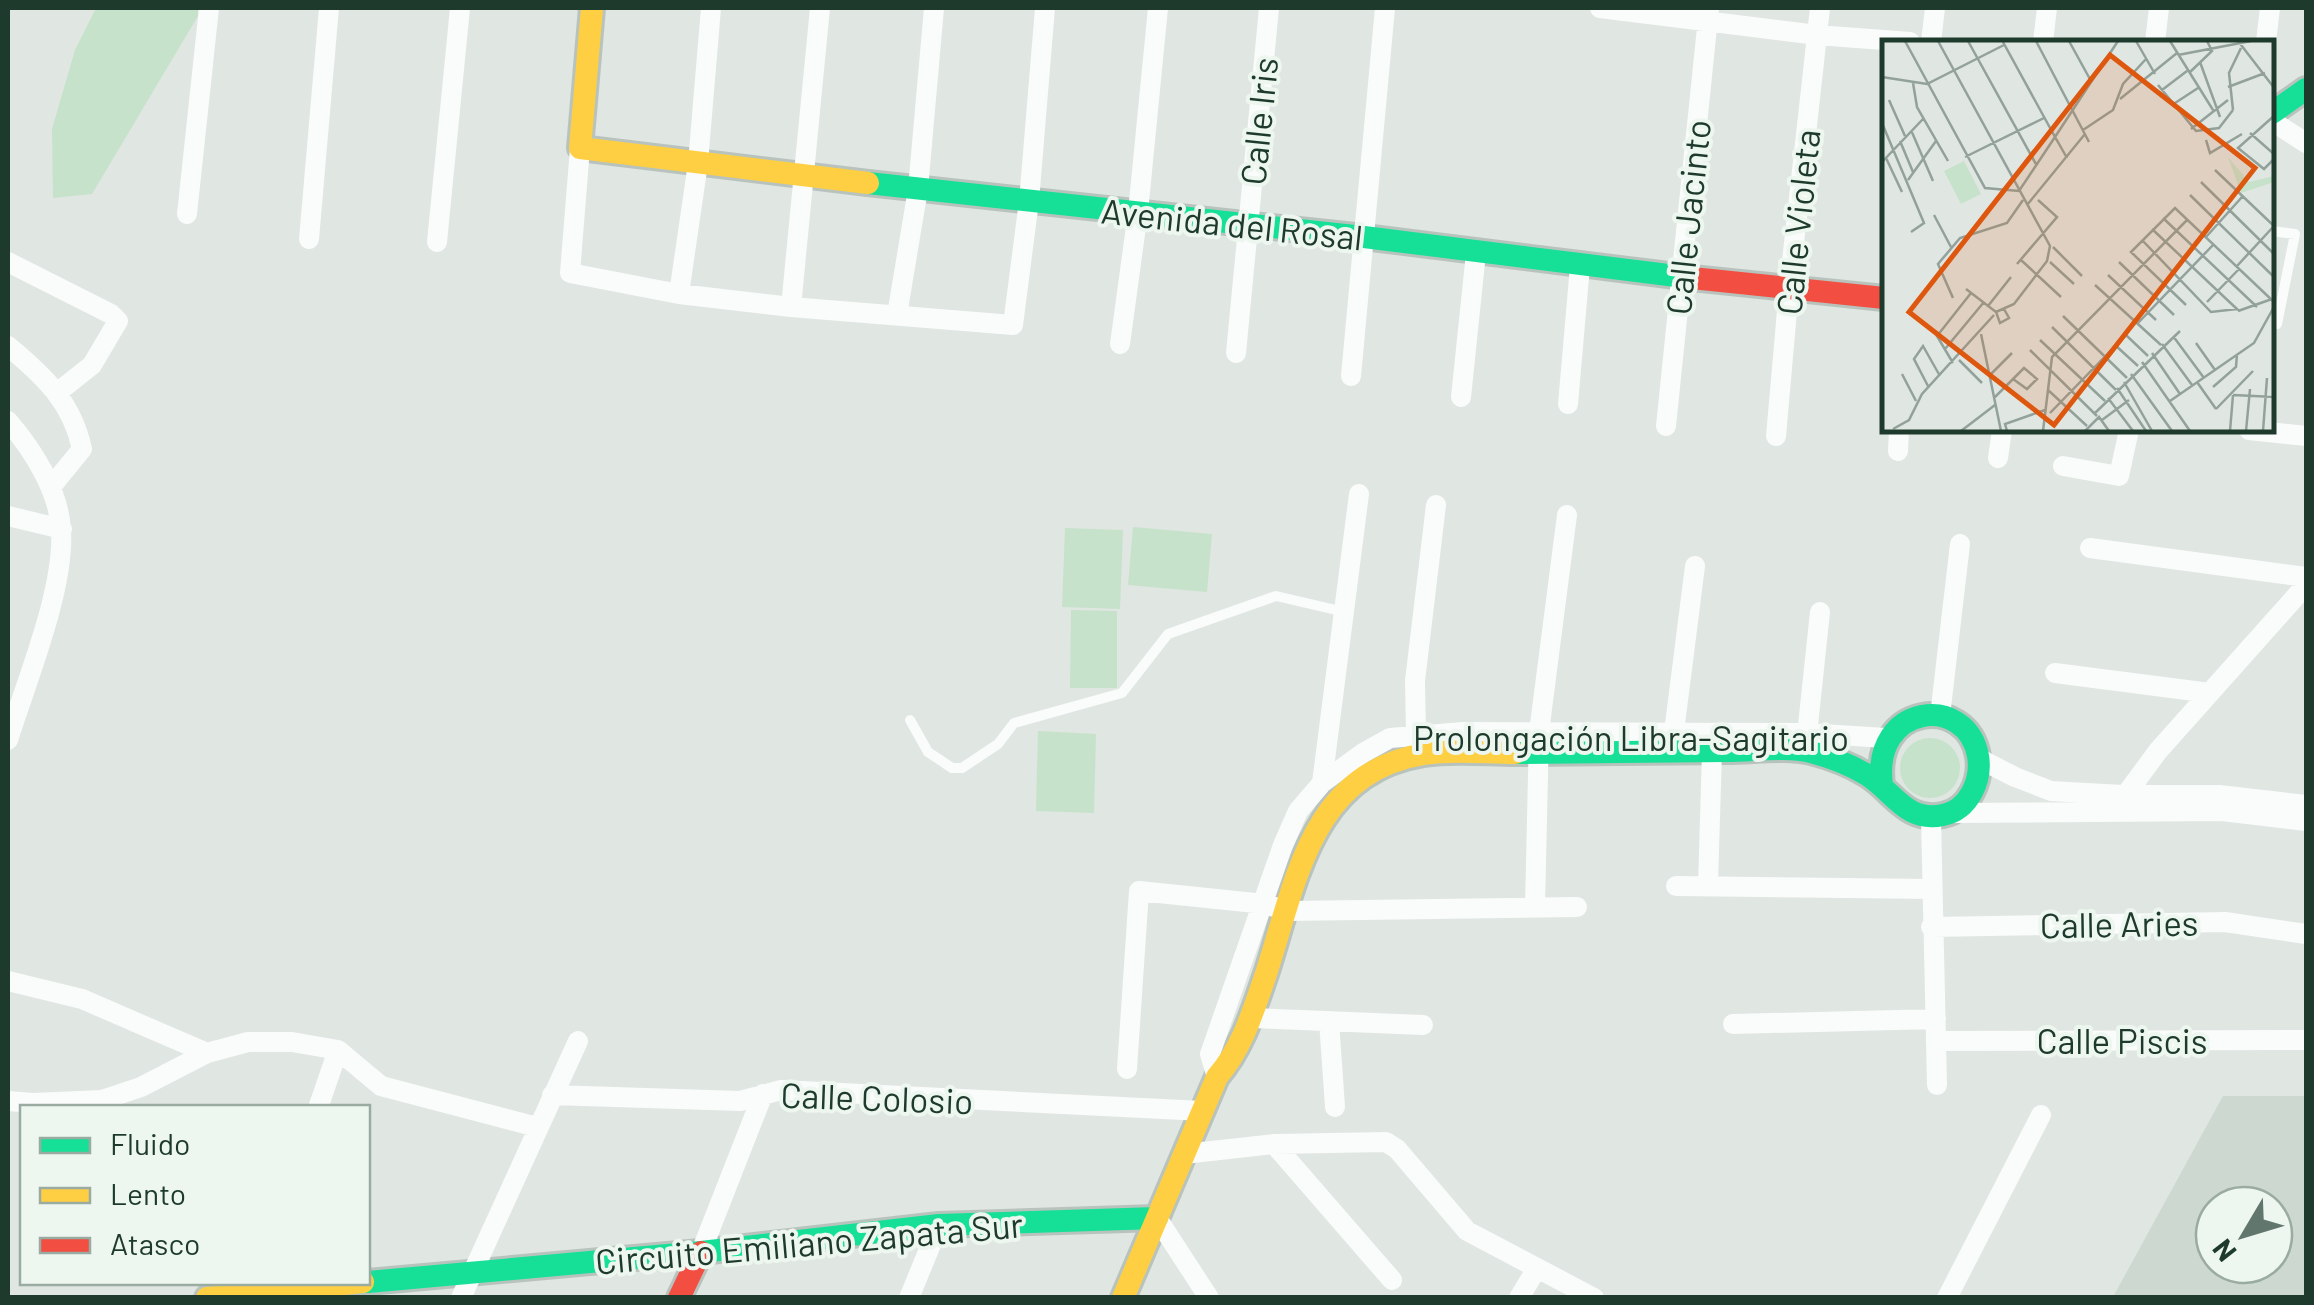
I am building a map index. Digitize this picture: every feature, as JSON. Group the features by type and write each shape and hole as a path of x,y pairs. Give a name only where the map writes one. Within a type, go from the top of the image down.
{"street":[{"path":"187,214 208,8"},
{"path":"310,239 330,8"},
{"path":"437,242 460,8"},
{"path":"592,8 570,273 679,294 1013,325 1030,201 1045,8"},
{"path":"679,294 698,163 711,8"},
{"path":"792,307 820,8"},
{"path":"898,315 918,190 934,8"},
{"path":"1120,344 1138,212 1158,8"},
{"name":"Calle Iris","path":"1236,353 1269,8"},
{"path":"1352,376 1385,8"},
{"path":"1600,8 1708,14 1817,35 1883,40"},
{"name":"Calle Violeta","path":"1776,436 1820,8"},
{"path":"1931,40 1935,8"},
{"path":"2043,40 2047,8"},
{"path":"2156,40 2158,8"},
{"path":"2266,40 2270,8"},
{"name":"Calle Jacinto","path":"1666,426 1708,14"},
{"path":"2274,112 2306,89"},
{"path":"2274,121 2306,143"},
{"name":"Avenida del Rosal","path":"580,148 918,190 1882,298"},
{"path":"1461,397 1476,253"},
{"path":"8,262 111,314 118,322 92,365 58,392"},
{"path":"1568,404 1580,266"},
{"path":"8,346 58,392 76,424 82,450 51,487"},
{"path":"8,421 51,487 62,529 59,576 8,739"},
{"path":"1998,458 2002,432"},
{"path":"2063,466 2119,476 2129,432"},
{"path":"2268,432 2306,436"},
{"path":"1322,783 1360,494"},
{"path":"1416,734 1415,682 1436,505"},
{"path":"1534,906 1539,743 1568,515"},
{"path":"8,516 62,529"},
{"path":"1940,716 1960,544"},
{"path":"2090,548 2306,581"},
{"path":"1674,732 1696,566"},
{"path":"2120,803 2306,581"},
{"path":"1806,742 1820,612"},
{"path":"2055,673 2210,693"},
{"path":"1940,815 1967,802 1979,782 1980,758 1967,731 1940,716 1910,718 1886,738 1878,769 1893,802 1910,814 1940,815 2219,795 2306,805"},
{"name":"Prolongación Libra-Sagitario","path":"1882,785 1806,742 1674,732 1539,743 1398,756 1375,767 1333,801 1318,822 1276,907 1210,1054 1217,1077 1232,1061 1251,1018 1276,907 1283,845 1298,810 1322,783 1390,738 1416,734 1539,743 1712,752 1806,742 1886,738"},
{"path":"1708,885 1712,752"},
{"path":"1980,758 2014,778 2051,790 2120,803 2306,821"},
{"path":"1937,1084 1931,927 1940,815"},
{"path":"1676,886 1932,889"},
{"path":"1127,1069 1140,891 1276,907 1576,907"},
{"name":"Calle Aries","path":"1931,927 2225,922 2306,934"},
{"path":"8,980 82,998 208,1053"},
{"path":"1251,1018 1423,1025"},
{"path":"1329,1021 1335,1108"},
{"name":"Calle Piscis","path":"1733,1024 2306,1040"},
{"path":"461,1298 578,1041"},
{"path":"8,1101 102,1100 142,1087 208,1053 248,1042 292,1042 338,1050 381,1086 537,1126"},
{"path":"319,1105 338,1050"},
{"path":"1123,1298 1217,1077"},
{"name":"Calle Colosio","path":"552,1095 740,1101 781,1090 1203,1111"},
{"path":"678,1298 701,1252 763,1094"},
{"path":"1946,1298 2041,1115"},
{"path":"1184,1154 1274,1144 1386,1142 1397,1149 1467,1231 1594,1298"},
{"path":"1274,1144 1392,1280"},
{"path":"1157,1218 1209,1298"},
{"name":"Circuito Emiliano Zapata Sur","path":"370,1282 939,1226 1157,1218"},
{"path":"908,1298 939,1226"},
{"path":"1519,1298 1538,1268"},
{"name":"Circuito Emiliano Zapata Sur","path":"221,1297 336,1285"}],"lane":[{"path":"2274,231 2295,234 2276,324"},
{"path":"2274,265 2288,267"},
{"path":"910,720 928,752 952,768 962,768 998,744 1014,723 1122,693 1168,634 1276,596 1345,612"}],"shaded area":[{"path":"2223,1096 2306,1096 2306,1297 2113,1297"}],"green space":[{"path":"96,8 198,8 198,16 92,194 53,198 52,129 75,50"},
{"path":"1133,527 1212,534 1207,592 1128,585"},
{"path":"1065,528 1123,530 1120,609 1062,607"},
{"path":"1071,610 1117,611 1117,688 1070,688"},
{"path":"1038,731 1096,734 1094,813 1036,811"},
{"path":"1930,738 1952,746 1960,768 1952,790 1930,798 1908,790 1900,768 1908,746"}],"traffic: fast":[{"path":"2274,112 2306,89"},
{"path":"868,183 1364,237 1692,278"},
{"path":"1515,753 1801,750 1854,768 1910,810 1930,816 1952,812 1972,793 1979,765 1970,736 1957,722 1940,716 1922,716 1905,723 1891,737 1883,758 1882,785"},
{"path":"370,1282 701,1252 939,1225 1157,1218"}],"traffic: slow":[{"path":"592,8 580,148 868,183"},
{"path":"1123,1298 1217,1077 1246,1028 1299,869 1332,807 1356,783 1386,765 1424,754 1515,753"},
{"path":"207,1298 334,1285"}],"traffic: jam":[{"path":"1692,278 1882,298"},
{"path":"679,1298 701,1252"}]}
